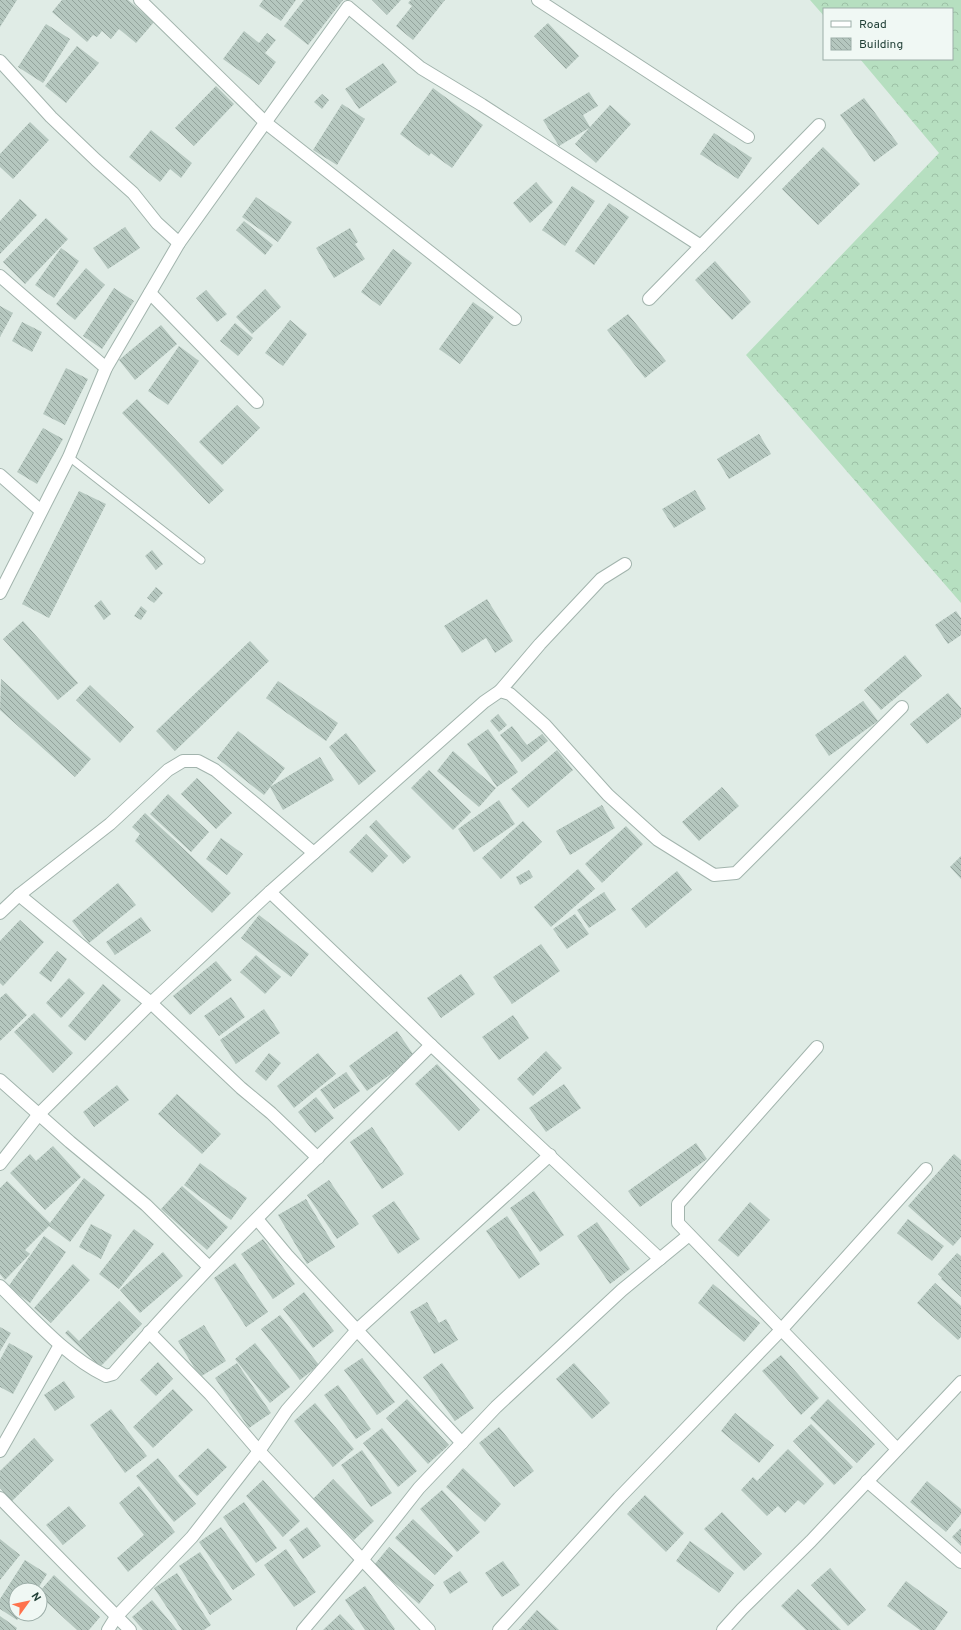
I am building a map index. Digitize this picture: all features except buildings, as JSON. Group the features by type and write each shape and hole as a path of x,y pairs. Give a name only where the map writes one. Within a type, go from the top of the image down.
{"street":[{"path":"140,0 266,122 515,319"},
{"path":"538,0 748,137"},
{"path":"0,593 69,457 106,368 179,243 350,4 421,68 482,105 701,246"},
{"path":"0,61 50,117 133,193 158,223 179,243"},
{"path":"649,299 819,125"},
{"path":"0,276 106,368"},
{"path":"150,293 256,402"},
{"path":"0,475 41,511"},
{"path":"0,1164 39,1114 151,1003 270,892 484,702 500,691 540,644 601,579 625,564"},
{"path":"500,691 510,694 545,725 608,794 658,840 714,875 736,873 902,707"},
{"path":"0,913 19,895 110,824 168,770 183,761 198,761 215,770 314,853"},
{"path":"270,892 660,1259"},
{"path":"19,895 151,1003 318,1158"},
{"path":"0,1286 60,1345 96,1371 106,1376 113,1374 149,1332 209,1267 431,1045"},
{"path":"817,1047 678,1204 678,1223 897,1449"},
{"path":"0,1080 70,1142 146,1205 209,1267"},
{"path":"108,1630 116,1617 192,1537 259,1451 287,1410 357,1330 550,1155"},
{"path":"499,1630 619,1498 781,1330 926,1169"},
{"path":"257,1219 287,1255 462,1443"},
{"path":"303,1630 363,1560 418,1488 496,1407 622,1290 689,1235"},
{"path":"149,1332 210,1394 259,1451 429,1630"},
{"path":"0,1451 60,1345"},
{"path":"723,1630 742,1609 811,1541 961,1382"},
{"path":"867,1481 961,1562"},
{"path":"0,1498 130,1630"}],"lane":[{"path":"69,457 201,560"}],"green space":[{"path":"810,0 961,0 961,603 746,355 939,153 861,60 953,60 953,8 823,8 823,15"}]}
